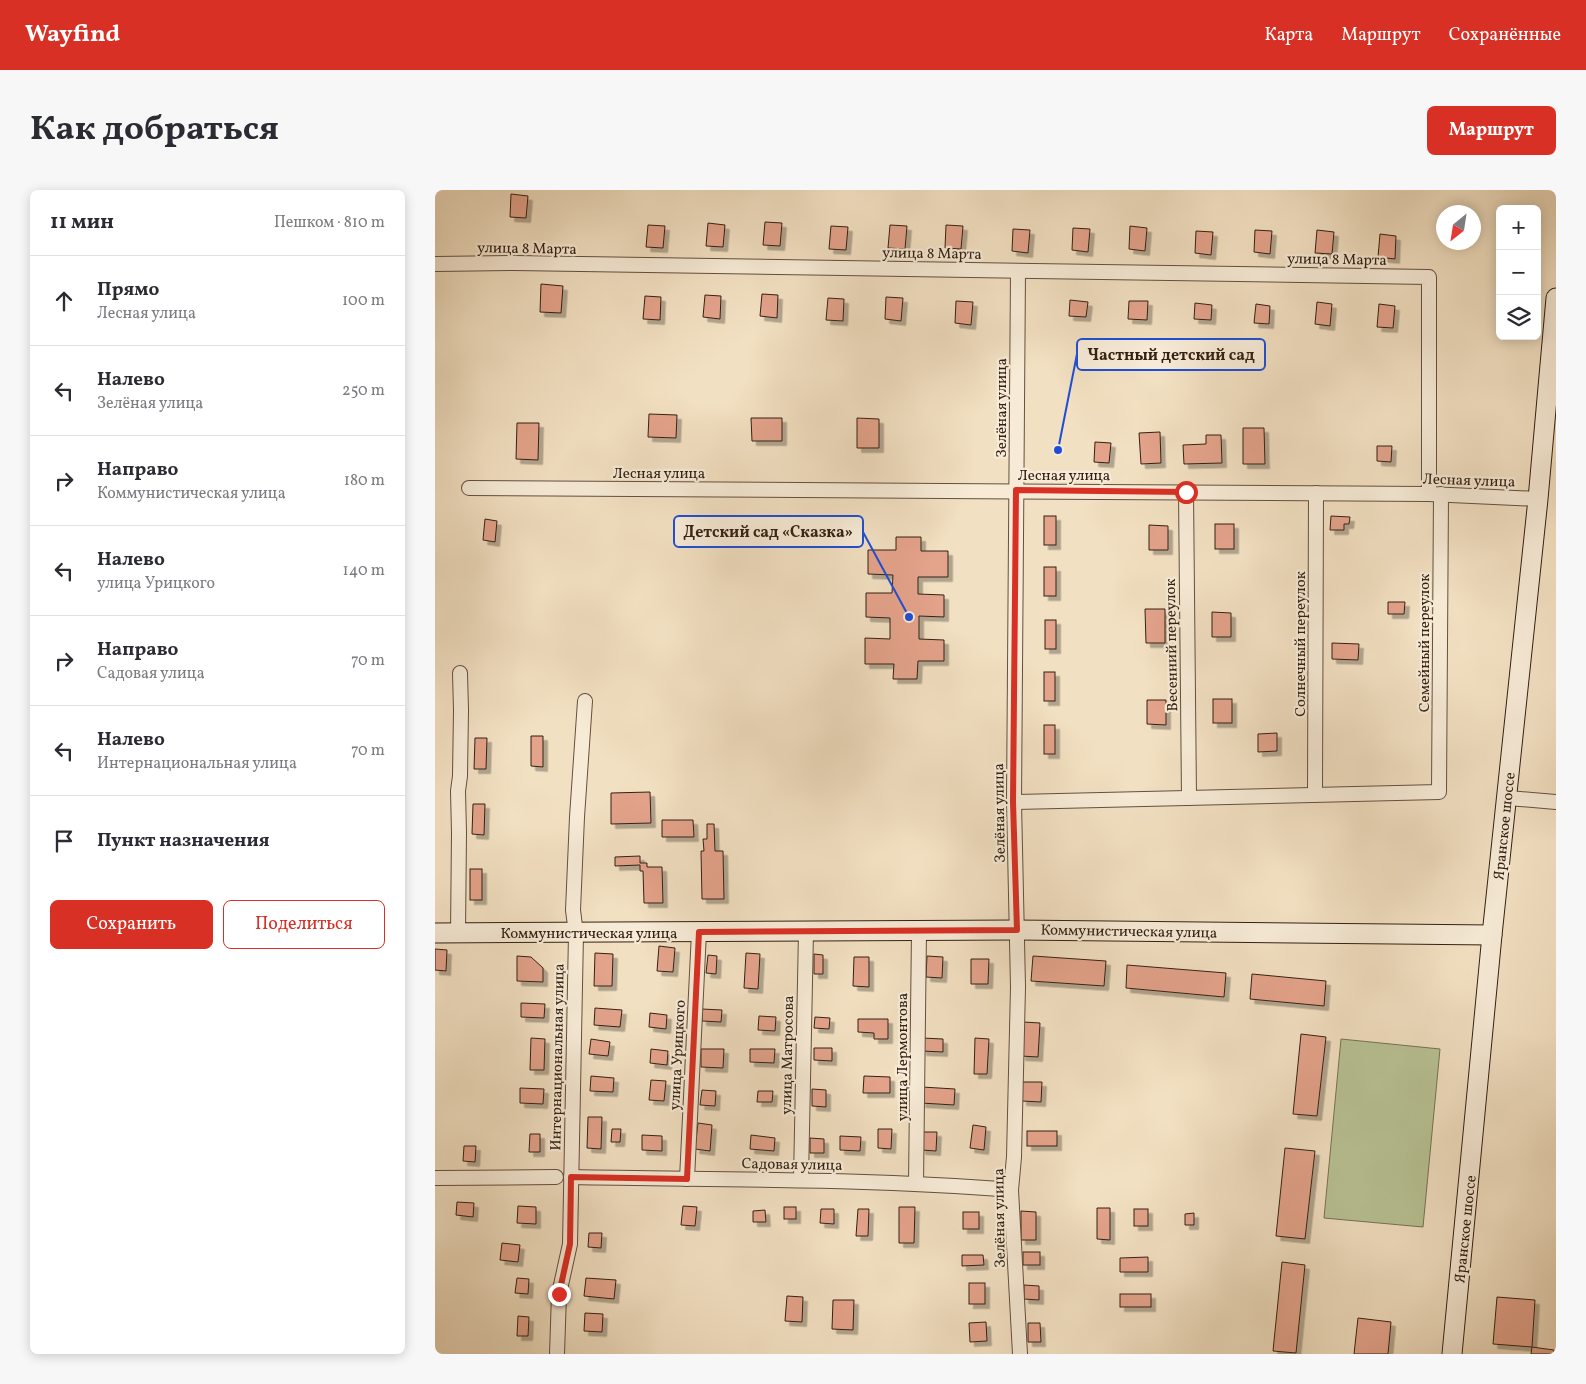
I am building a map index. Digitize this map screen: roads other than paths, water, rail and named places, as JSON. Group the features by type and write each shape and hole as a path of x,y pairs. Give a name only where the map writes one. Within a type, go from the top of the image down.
{"main road":[{"name":"Яранское шоссе","path":"1452,1354 1538,499 1556,298"},
{"name":"Коммунистическая улица","path":"435,934 1017,930 1493,935"}],"street":[{"name":"улица 8 Марта","path":"435,264 1429,276"},
{"name":"Зелёная улица","path":"1018,271 1013,802 1018,987 1014,1148 1011,1190 1020,1354"},
{"name":"Семейный переулок","path":"1315,795 1439,792 1435,494 1429,276"},
{"name":"Лесная улица","path":"469,488 1435,494 1538,499"},
{"name":"Весенний переулок","path":"1186,492 1189,798"},
{"name":"Солнечный переулок","path":"1315,795 1317,493"},
{"path":"458,933 460,673"},
{"name":"Интернациональная улица","path":"557,1354 559,1294 570,1244 575,934 573,910 585,701"},
{"path":"1013,802 1315,795"},
{"path":"1507,798 1556,802"},
{"name":"улица Лермонтова","path":"916,1184 919,931"},
{"name":"улица Урицкого","path":"687,1179 699,932"},
{"name":"улица Матросова","path":"801,1179 806,932"},
{"path":"435,1178 556,1177"},
{"name":"Садовая улица","path":"571,1177 801,1179 1011,1190"}],"place":[{"name":"Частный детский сад","path":"1058,450"},
{"name":"Детский сад «Сказка»","path":"909,617"}]}
